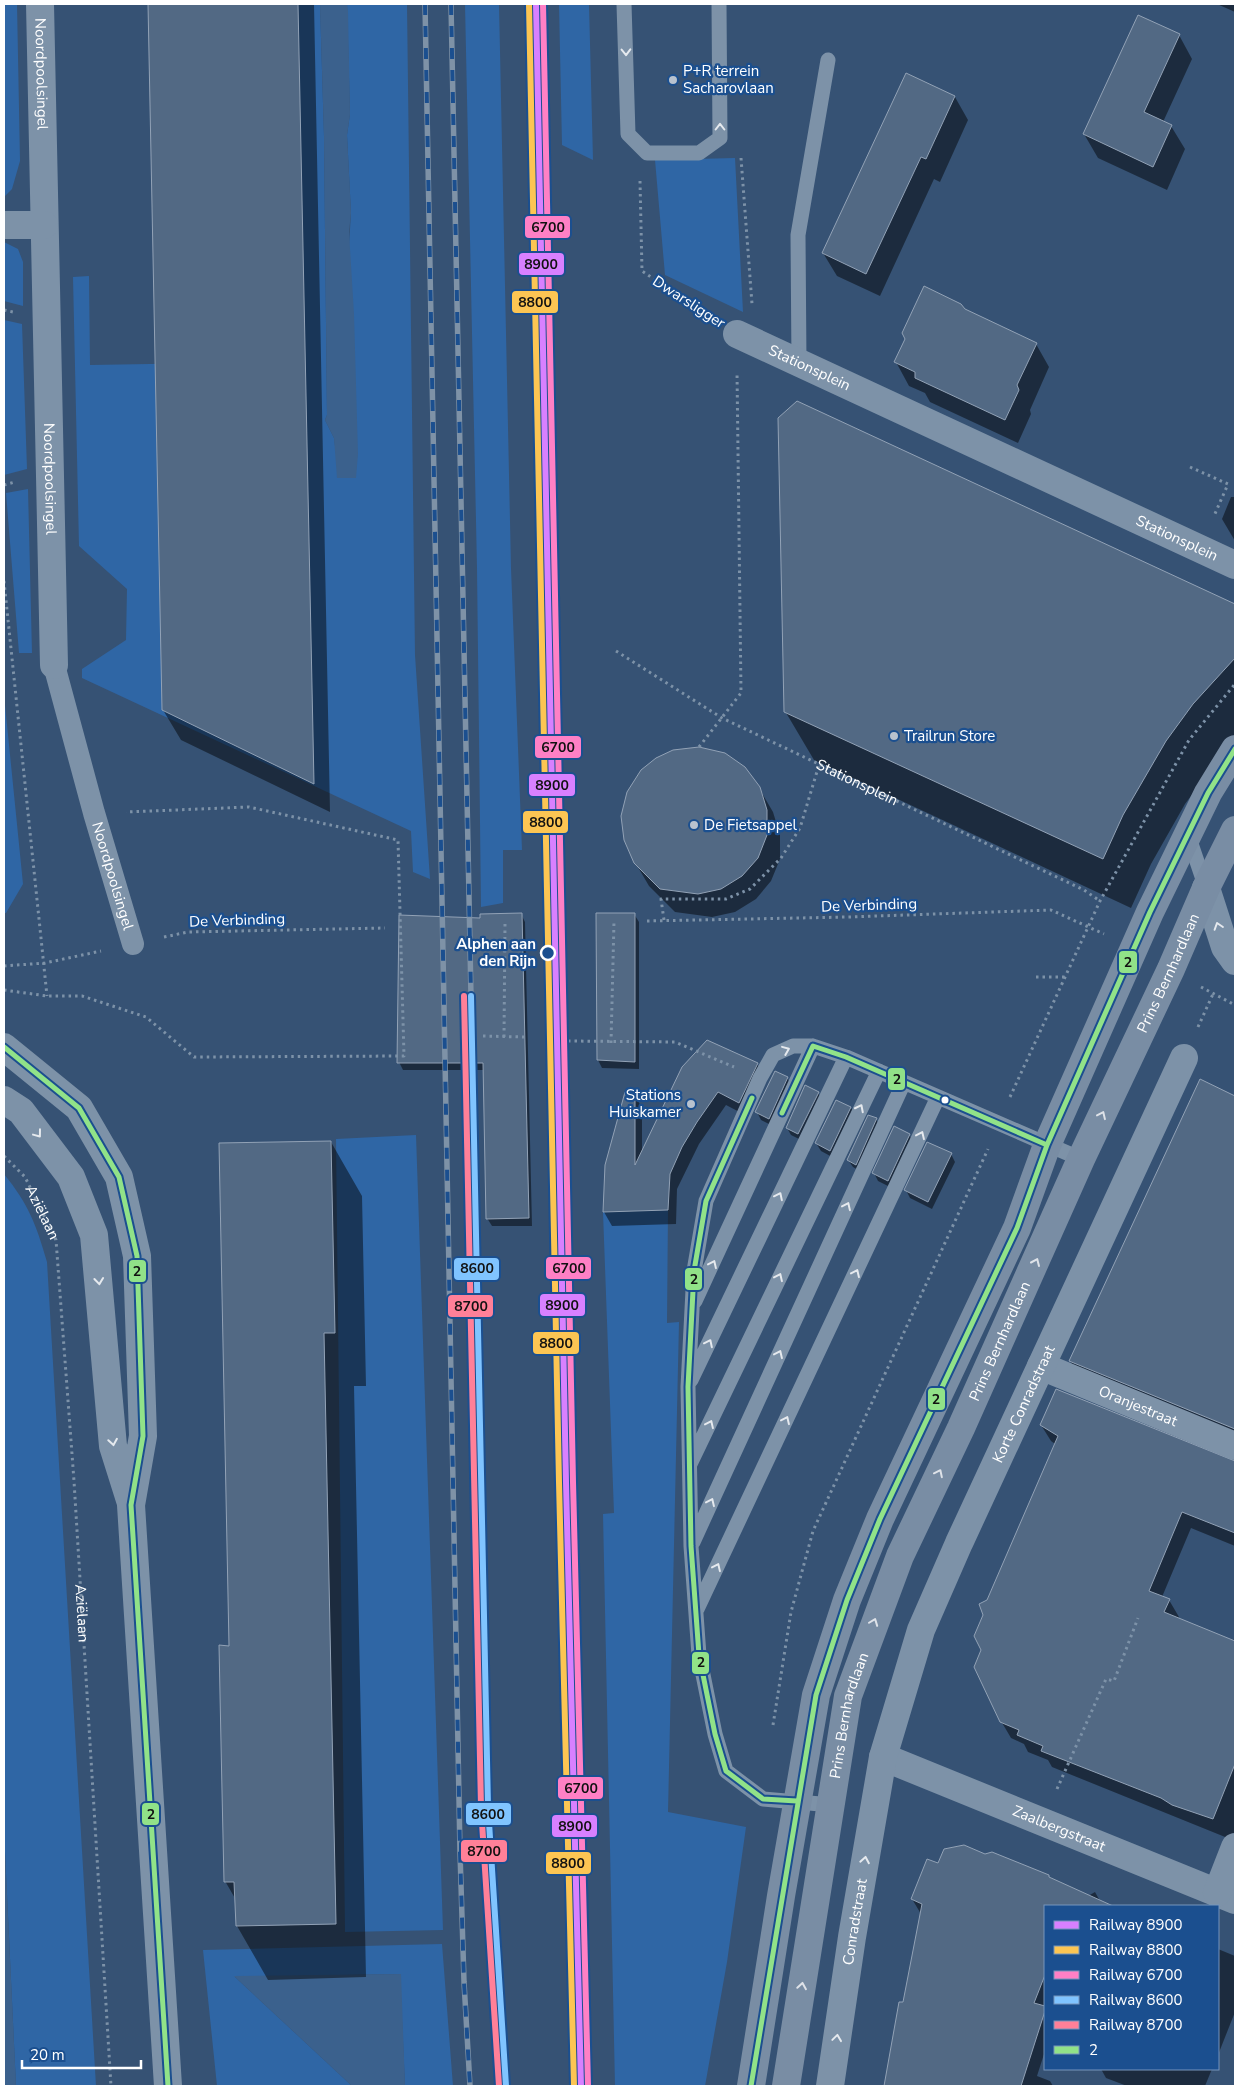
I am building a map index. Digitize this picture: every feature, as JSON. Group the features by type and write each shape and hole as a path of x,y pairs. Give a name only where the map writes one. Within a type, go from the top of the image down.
{"main road":[{"path":"751,2086 816,1695 847,1600 880,1519 1016,1228 1047,1145 1150,912 1208,793 1235,749"},
{"name":"Prins Bernhardlaan","path":"786,2086 848,1696 869,1636 900,1556 961,1428 1081,1159 1171,969 1206,888 1235,830"}],"street":[{"name":"Noordpoolsingel","path":"40,4 54,665 94,813 133,944"},
{"path":"4,225 44,225"},
{"name":"Stationsplein","path":"737,334 1235,565"},
{"path":"1206,888 1225,947 1235,961"},
{"path":"4,1047 79,1108 119,1177 137,1256 143,1436 131,1504"},
{"name":"Korte Conradstraat","path":"883,1757 921,1630 958,1543 1184,1058"},
{"path":"4,1100 21,1111 71,1177 94,1235 113,1446 131,1504 168,2086"},
{"name":"Oranjestraat","path":"1042,1366 1235,1446"},
{"name":"Zaalbergstraat","path":"883,1757 1226,1896"},
{"name":"Conradstraat","path":"830,2086 852,1938 883,1757"},
{"path":"1226,1896 1235,1847"}],"lane":[{"path":"624,4 628,134 647,152 700,153 720,138 719,4"},
{"path":"799,363 798,235 828,60"},
{"path":"1188,835 1206,888"},
{"path":"832,1805 763,1799 726,1771 715,1734 699,1655 691,1546 689,1468 688,1387 694,1271 706,1201 760,1078 773,1055 793,1046 813,1046 846,1057 1081,1159"},
{"path":"692,1308 813,1046"},
{"path":"688,1387 846,1057"},
{"path":"689,1468 879,1071"},
{"path":"691,1546 904,1082"},
{"path":"696,1611 938,1097"}],"path":[{"name":"Dwarsligger","path":"639,144 642,271 737,334 753,322 741,152 720,138"},
{"path":"699,747 741,693 737,334"},
{"path":"1190,467 1228,484 1199,549"},
{"path":"4,580 47,996"},
{"name":"Stationsplein","path":"616,650 722,718 1084,890 1100,901"},
{"path":"1100,901 1189,740 1235,684"},
{"path":"664,920 661,899 726,899 750,889 768,873 800,828 819,765"},
{"path":"4,990 47,996 82,996 146,1017 194,1057 404,1056 398,840 249,808 94,813"},
{"name":"De Verbinding","path":"647,921 848,918 1051,910 1090,926 1100,901"},
{"path":"611,1043 614,922"},
{"path":"504,1037 505,924"},
{"name":"De Verbinding","path":"4,966 45,963 188,932 385,928"},
{"path":"1036,978 1065,977"},
{"path":"1213,994 1235,1005"},
{"path":"483,1036 524,1037"},
{"name":"Aziëlaan","path":"4,1156 25,1177 56,1240 74,1481 111,2086"},
{"path":"1042,1822 1106,1679 1114,1681 1138,1618"}],"shaded area":[{"path":"4,4 17,4 20,161 12,189 4,197"},
{"path":"234,4 320,4 324,136 327,415 325,420 334,438 336,454 351,213 347,135 350,114 347,4 407,4 415,655 430,879 413,872 411,831 82,678 82,669 126,640 127,589 79,546 73,277 89,276 90,365 277,362"},
{"path":"320,4 347,4 348,11 350,114 347,135 358,454 356,478 337,478 334,438 325,420 327,415 324,136"},
{"path":"465,4 499,4 511,568 522,850 503,850 503,903 481,907 477,568"},
{"path":"559,4 589,4 593,160 562,145"},
{"path":"735,158 743,312 665,275 655,160"},
{"path":"4,242 18,249 23,262 23,306 4,301"},
{"path":"4,320 22,324 27,469 4,475"},
{"path":"28,489 32,653 19,653 6,493"},
{"path":"4,695 23,884 6,913 4,913"},
{"path":"416,1135 443,1930 345,1932 336,1139"},
{"path":"4,1174 20,1195 31,1215 47,1262 96,2086 16,2086 4,1831"},
{"path":"668,1210 667,1323 679,1322 668,1812 746,1827 727,1962 705,2086 615,2086 603,1514 614,1513 603,1212"},
{"path":"4,1831 16,2086 4,2086"},
{"path":"442,1944 453,2086 405,2086 400,1974 235,1977 352,2086 217,2086 203,1950"},
{"path":"401,1974 405,2086 352,2086 234,1976"}],"building":[{"path":"148,4 298,4 314,784 162,710"},
{"path":"1138,15 1180,34 1144,112 1172,125 1153,167 1083,134"},
{"path":"906,73 955,96 926,159 921,157 866,274 822,253"},
{"path":"924,286 961,304 965,309 1037,343 1017,385 1019,390 1005,420 915,378 915,372 894,362 905,339 902,333"},
{"path":"797,401 1235,604 1235,658 1193,704 1166,741 1123,815 1103,859 784,712 778,418"},
{"name":"De Fietsappel","path":"699,747 725,753 745,767 760,787 767,810 767,835 758,858 742,876 721,889 698,894 660,889 634,863 624,840 621,816 627,792 641,770 656,758 673,750"},
{"path":"522,913 529,1218 486,1219 483,1063 397,1063 399,915 480,918 480,914"},
{"path":"596,913 635,913 635,1062 597,1060"},
{"path":"707,1040 758,1063 739,1103 718,1092 697,1122 682,1147 670,1174 668,1210 603,1212 605,1165 625,1092 635,1093 635,1165 682,1067"},
{"path":"775,1071 788,1077 769,1119 755,1112"},
{"path":"1200,1079 1235,1096 1235,1429 1069,1361"},
{"path":"805,1085 819,1092 798,1134 786,1128"},
{"path":"836,1100 851,1107 830,1151 815,1143"},
{"path":"868,1115 877,1118 856,1165 847,1160"},
{"path":"894,1126 910,1134 888,1181 872,1173"},
{"path":"331,1141 335,1333 324,1333 336,1924 236,1926 234,1882 224,1882 222,1791 219,1645 229,1646 219,1143"},
{"path":"927,1142 952,1153 928,1202 904,1190"},
{"path":"1056,1389 1235,1461 1235,1533 1182,1512 1149,1591 1170,1599 1164,1612 1235,1641 1235,1764 1213,1819 1172,1805 1161,1798 1041,1751 1043,1746 1017,1735 1019,1730 1000,1722 974,1667 981,1650 974,1636 983,1615 979,1604 987,1600 1058,1436 1040,1425"},
{"path":"964,1845 985,1854 992,1852 1049,1875 1049,1877 1111,1905 1044,1905 1044,1978 1034,2003 1044,2006 1044,2014 1021,2086 884,2086 899,2002 903,2002 922,1904 911,1899 927,1859 938,1863 944,1849"}],"railway":[{"path":"425,4 460,1852 464,1982 470,2086"},
{"path":"451,4 471,996"}],"rail line":[{"name":"8800","path":"529,4 559,1482 574,2086"},
{"name":"8900","path":"536,4 566,1482 581,2086"},
{"name":"6700","path":"543,4 573,1482 588,2086"},
{"name":"8700","path":"464,996 481,1807 499,2086"},
{"name":"8600","path":"471,996 488,1807 506,2086"}],"transit line":[{"name":"2","path":"751,2086 816,1695 847,1600 880,1519 1017,1228 1047,1145 1150,912 1208,793 1235,749"},
{"name":"2","path":"782,1113 813,1046 846,1057 1047,1145"},
{"name":"2","path":"4,1047 79,1108 119,1177 137,1256 143,1436 131,1505 168,2086"},
{"name":"2","path":"752,1098 706,1201 694,1271 688,1387 691,1546 699,1655 715,1734 726,1771 763,1799 797,1801"}],"place":[{"name":"P+R terrein Sacharovlaan","path":"673,80"},
{"name":"Trailrun Store","path":"894,736"},
{"name":"De Fietsappel","path":"694,825"},
{"name":"Alphen aan den Rijn","path":"548,953"},
{"name":"Stations Huiskamer","path":"691,1104"}]}
